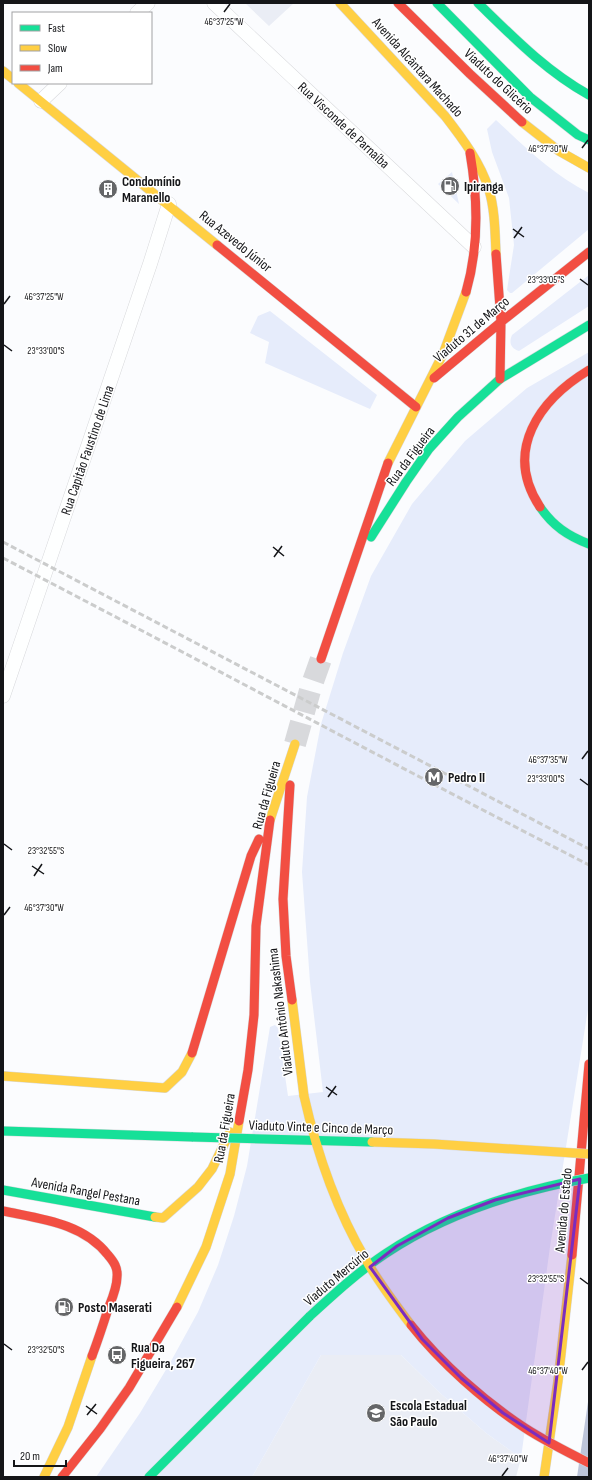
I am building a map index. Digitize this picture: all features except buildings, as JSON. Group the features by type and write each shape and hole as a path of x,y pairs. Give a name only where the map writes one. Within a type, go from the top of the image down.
{"main road":[{"name":"Avenida Alcântara Machado","path":"340,3 445,116 459,134 470,153"},
{"name":"Viaduto do Glicério","path":"398,3 490,94 533,132 576,162 589,168"},
{"name":"Viaduto do Glicério","path":"437,3 530,97 578,135 589,140"},
{"path":"478,3 527,51 556,75 589,95"},
{"path":"3,71 12,78"},
{"name":"Rua Azevedo Júnior","path":"19,84 169,204 416,407"},
{"name":"Rua da Figueira","path":"321,659 355,562 373,504 387,469 442,355 455,324 470,278 476,216 470,153"},
{"path":"470,153 485,177 493,207 501,322 500,379"},
{"name":"Viaduto 31 de Março","path":"428,383 501,322 589,252"},
{"name":"Rua da Figueira","path":"355,562 429,449 458,417 500,379 589,325"},
{"path":"589,370 573,380 550,400 538,417 528,440 526,468 534,496 544,512 559,528 574,538 589,544"},
{"name":"Rua da Figueira","path":"62,1477 100,1429 129,1388 181,1300 206,1247 230,1174 248,1070 254,1015 256,926 271,817 295,744"},
{"name":"Viaduto Antônio Nakashima","path":"292,753 283,899 286,956 304,1096 317,1149 335,1201 359,1250 388,1296 422,1339 461,1378 503,1413 549,1443 589,1463"},
{"path":"3,1076 165,1088 178,1078 188,1065 251,856 271,817"},
{"name":"Avenida do Estado","path":"544,1477 559,1373 576,1232 589,1064"},
{"name":"Avenida Rangel Pestana","path":"3,1190 163,1218 198,1187 212,1169 242,1108"},
{"name":"Viaduto Vinte e Cinco de Março","path":"3,1131 434,1144 589,1154"},
{"name":"Viaduto Mercúrio","path":"149,1477 310,1316 351,1281 397,1246 448,1218 495,1200 547,1186 589,1178"},
{"path":"105,1217 112,1210"},
{"path":"3,1212 54,1222 96,1237 117,1268 115,1290 88,1371 68,1427 44,1477"}],"street":[{"path":"138,12 148,3"},
{"name":"Rua Visconde de Parnaíba","path":"214,3 474,247"},
{"path":"40,101 59,84"},
{"name":"Rua Capitão Faustino de Lima","path":"3,696 169,204"}],"highlighted area":[{"path":"580,1179 549,1443 503,1413 461,1378 422,1339 370,1267 397,1246 448,1218 495,1200"}],"shaded area":[{"path":"245,3 294,3 269,26"},
{"path":"496,120 551,169 563,178 589,193 589,229 512,293 507,290 514,245 509,198 492,152 487,129"},
{"path":"452,172 459,204 438,184"},
{"path":"589,275 589,306 519,351 512,346 512,335"},
{"path":"270,311 377,395 370,409 265,363 269,342 250,333 258,316"},
{"path":"589,352 589,1003 550,1247 521,1458 486,1433 440,1393 401,1355 321,1355 252,1477 96,1477 140,1413 170,1363 198,1312 218,1265 234,1216 247,1166 270,1027 275,1025 278,1028 288,1096 323,1092 310,982 302,872 307,797 321,724 343,653 371,576 412,504 465,441 527,388"},
{"name":"Escola Estadual São Paulo","path":"321,1355 401,1355 440,1393 486,1433 521,1458 516,1477 252,1477"}],"water":[{"path":"589,1395 589,1477 577,1477"}],"tunnel":[{"path":"295,744 311,687 321,659"}],"railway":[{"path":"3,542 589,849"},
{"path":"3,558 589,865"}],"traffic: fast":[{"path":"437,3 530,97 578,135 589,140"},
{"path":"478,3 517,41 544,64 573,86 589,95"},
{"path":"371,537 429,449 458,417 500,379 589,325"},
{"path":"540,507 550,520 562,530 574,538 589,544"},
{"path":"3,1131 193,1137"},
{"path":"193,1137 372,1142"},
{"path":"310,1316 365,1268 408,1239 432,1227 457,1215 509,1197 562,1183 589,1178"},
{"path":"3,1190 155,1217"},
{"path":"149,1477 310,1316"}],"traffic: slow":[{"path":"340,3 445,116 470,151 486,180 489,190 494,222 496,254"},
{"path":"3,71 12,78"},
{"path":"19,84 217,245"},
{"path":"522,122 559,151 589,168"},
{"path":"388,463 443,354 466,292"},
{"path":"270,820 295,744"},
{"path":"292,1000 304,1096"},
{"path":"3,1076 165,1088 182,1072 192,1053"},
{"path":"304,1096 321,1160 345,1221 376,1277 411,1325"},
{"path":"177,1307 206,1247 230,1174 239,1121"},
{"path":"155,1217 163,1218 198,1187 212,1169 230,1132"},
{"path":"372,1142 434,1144 589,1154"},
{"path":"544,1477 558,1381 572,1255"},
{"path":"44,1477 68,1427 92,1356"}],"traffic: jam":[{"path":"398,3 470,74 522,122"},
{"path":"466,292 473,258 476,223 475,188 470,153"},
{"path":"217,245 416,407"},
{"path":"434,378 589,252"},
{"path":"496,254 501,322 500,379"},
{"path":"540,507 529,486 525,466 526,447 532,429 542,412 555,396 571,382 589,370"},
{"path":"321,659 388,463"},
{"path":"290,785 283,899 286,956 292,1000"},
{"path":"239,1121 248,1070 254,1015 256,926 270,820"},
{"path":"192,1053 251,856 259,839"},
{"path":"572,1255 589,1064"},
{"path":"3,1211 46,1220 74,1229 98,1244 114,1263 117,1281 113,1297 92,1356"},
{"path":"62,1477 100,1429 129,1388 177,1307"},
{"path":"411,1325 449,1367 494,1406 533,1433 589,1463"}],"place":[{"name":"Ipiranga","path":"450,186"},
{"name":"Condomínio Maranello","path":"108,189"},
{"name":"Pedro II","path":"434,777"},
{"name":"Posto Maserati","path":"64,1307"},
{"name":"Rua Da Figueira, 267","path":"117,1355"},
{"name":"Escola Estadual São Paulo","path":"376,1413"}]}
